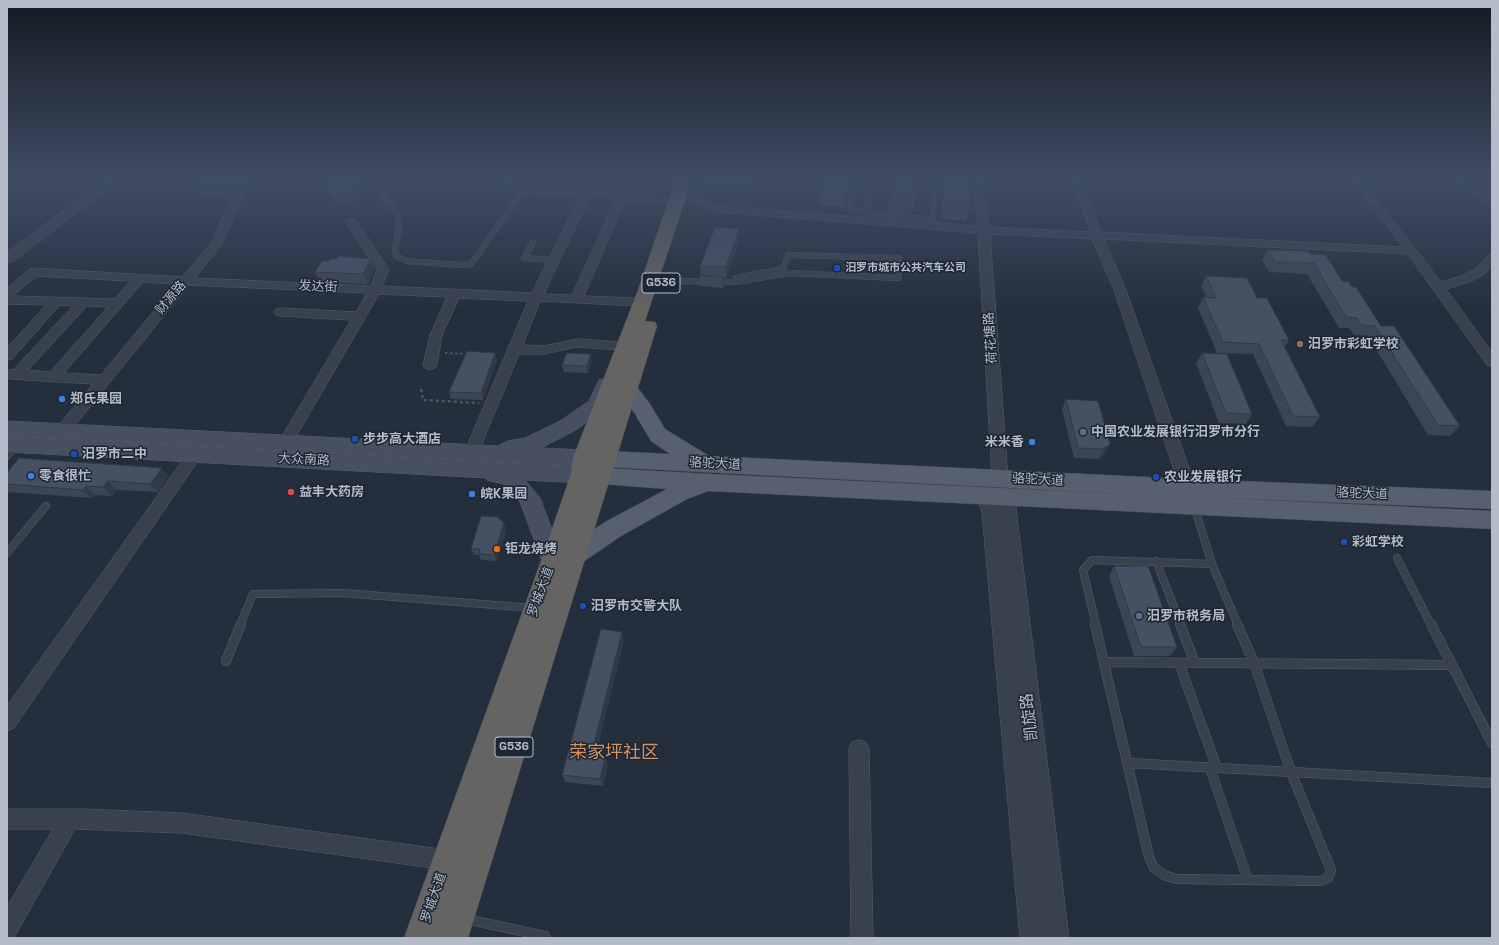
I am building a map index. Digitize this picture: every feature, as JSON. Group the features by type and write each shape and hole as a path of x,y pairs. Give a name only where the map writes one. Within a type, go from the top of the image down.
{"highway":[{"name":"罗城大道","path":"456,928 564,558 648,291 675,223"},
{"name":"罗城大道","path":"593,467 628,389 648,291"},
{"name":"罗城大道","path":"420,938 535,608 564,558"}],"main road":[{"path":"480,459 529,445 567,426 598,405 621,346 648,291"},
{"path":"480,459 510,478 529,498 564,558 680,492 708,473 683,452 658,435 643,408 628,389"},
{"name":"大众南路","path":"9,443 62,431 285,443 593,467"},
{"name":"大众南路","path":"9,443 195,454 480,459"},
{"name":"骆驼大道","path":"593,467 1191,497 1492,520"},
{"name":"骆驼大道","path":"708,473 986,496"},
{"name":"骆驼大道","path":"1191,497 1360,494 1492,500"}],"street":[{"path":"7,253 47,223"},
{"path":"7,259 55,223"},
{"name":"财源路","path":"62,431 217,243 225,223"},
{"path":"285,443 375,290 383,270 352,223"},
{"path":"480,459 491,404 536,297 571,223"},
{"path":"576,300 610,223"},
{"path":"896,223 984,230 1412,251"},
{"name":"荷花塘路","path":"983,223 1004,487"},
{"path":"1092,223 1120,290 1191,497"},
{"path":"1390,223 1439,287 1492,362"},
{"path":"1439,287 1468,278 1482,270 1492,257"},
{"name":"发达街","path":"7,294 34,272 576,300 648,291"},
{"path":"54,376 140,278"},
{"path":"431,359 436,335 455,293"},
{"path":"7,300 118,303"},
{"path":"7,356 57,301"},
{"path":"12,374 84,302"},
{"path":"280,312 359,316"},
{"path":"515,349 544,350 577,344 621,346"},
{"path":"12,374 104,380"},
{"path":"7,722 195,454"},
{"path":"1004,487 986,496 992,512 1034,938"},
{"name":"凯旋路","path":"1004,487 1055,938"},
{"path":"859,749 862,938"},
{"path":"7,928 70,818"},
{"path":"7,819 70,818 182,823 447,860"}],"lane":[{"path":"399,223 395,250 396,256 400,259 406,261 471,264 499,223"},
{"path":"533,242 524,258 553,260"},
{"path":"648,291 738,282 788,274 898,278 899,258 788,255 783,269 736,278 738,282"},
{"path":"1191,497 1212,564 1254,663 1291,772 1331,870 1328,878 1320,881 1176,879 1164,875 1154,868 1149,857 1083,570 1092,560 1099,559 1212,564"},
{"path":"7,553 46,506"},
{"path":"1397,558 1492,743"},
{"path":"1156,561 1195,663"},
{"path":"226,660 253,594 342,593 504,604 535,608"},
{"path":"1104,662 1452,666"},
{"path":"1179,663 1214,768 1248,880"},
{"path":"1128,763 1492,783"},
{"path":"456,928 545,936 545,938"}],"path":[{"path":"431,359 470,354"},
{"path":"421,389 423,400 491,404"}],"building":[{"path":"715,227 739,229 726,267 700,267"},
{"path":"1268,250 1308,251 1310,254 1326,255 1342,281 1349,282 1352,287 1356,287 1381,326 1394,326 1460,426 1438,425 1375,326 1361,325 1357,318 1346,317 1314,263 1275,262"},
{"path":"338,256 371,259 363,274 315,272 322,261 336,259"},
{"path":"700,275 723,276 723,278"},
{"path":"1206,276 1247,278 1257,298 1267,298 1289,340 1281,340 1320,417 1293,416 1259,344 1223,342 1203,297 1216,298"},
{"path":"467,351 495,353 481,393 449,392"},
{"path":"567,353 591,354 587,366 562,365"},
{"path":"1202,353 1227,354 1252,414 1226,413"},
{"name":"中国农业发展银行汨罗市分行","path":"1066,399 1098,401 1110,444 1103,449 1078,448"},
{"path":"19,458 162,468 150,484 108,481 103,487 86,486 83,490 7,484 7,473"},
{"path":"481,516 497,517 504,523 494,555 479,554 480,549 471,549"},
{"name":"汨罗市税务局","path":"1114,566 1148,566 1177,647 1141,647"},
{"path":"601,629 622,632 591,756 605,758 600,779 562,775"}],"place":[{"name":"汨罗市城市公共汽车公司","path":"837,268"},
{"name":"汨罗市彩虹学校","path":"1300,344"},
{"name":"郑氏果园","path":"62,399"},
{"name":"中国农业发展银行汨罗市分行","path":"1083,432"},
{"name":"步步高大酒店","path":"355,439"},
{"name":"米米香","path":"1032,442"},
{"name":"汨罗市二中","path":"74,454"},
{"name":"零食很忙","path":"31,476"},
{"name":"农业发展银行","path":"1156,477"},
{"name":"益丰大药房","path":"291,492"},
{"name":"皖K果园","path":"472,494"},
{"name":"彩虹学校","path":"1344,542"},
{"name":"钜龙烧烤","path":"497,549"},
{"name":"汨罗市交警大队","path":"583,606"},
{"name":"汨罗市税务局","path":"1139,616"}],"district":[{"name":"荣家坪社区","path":"614,753"}]}
